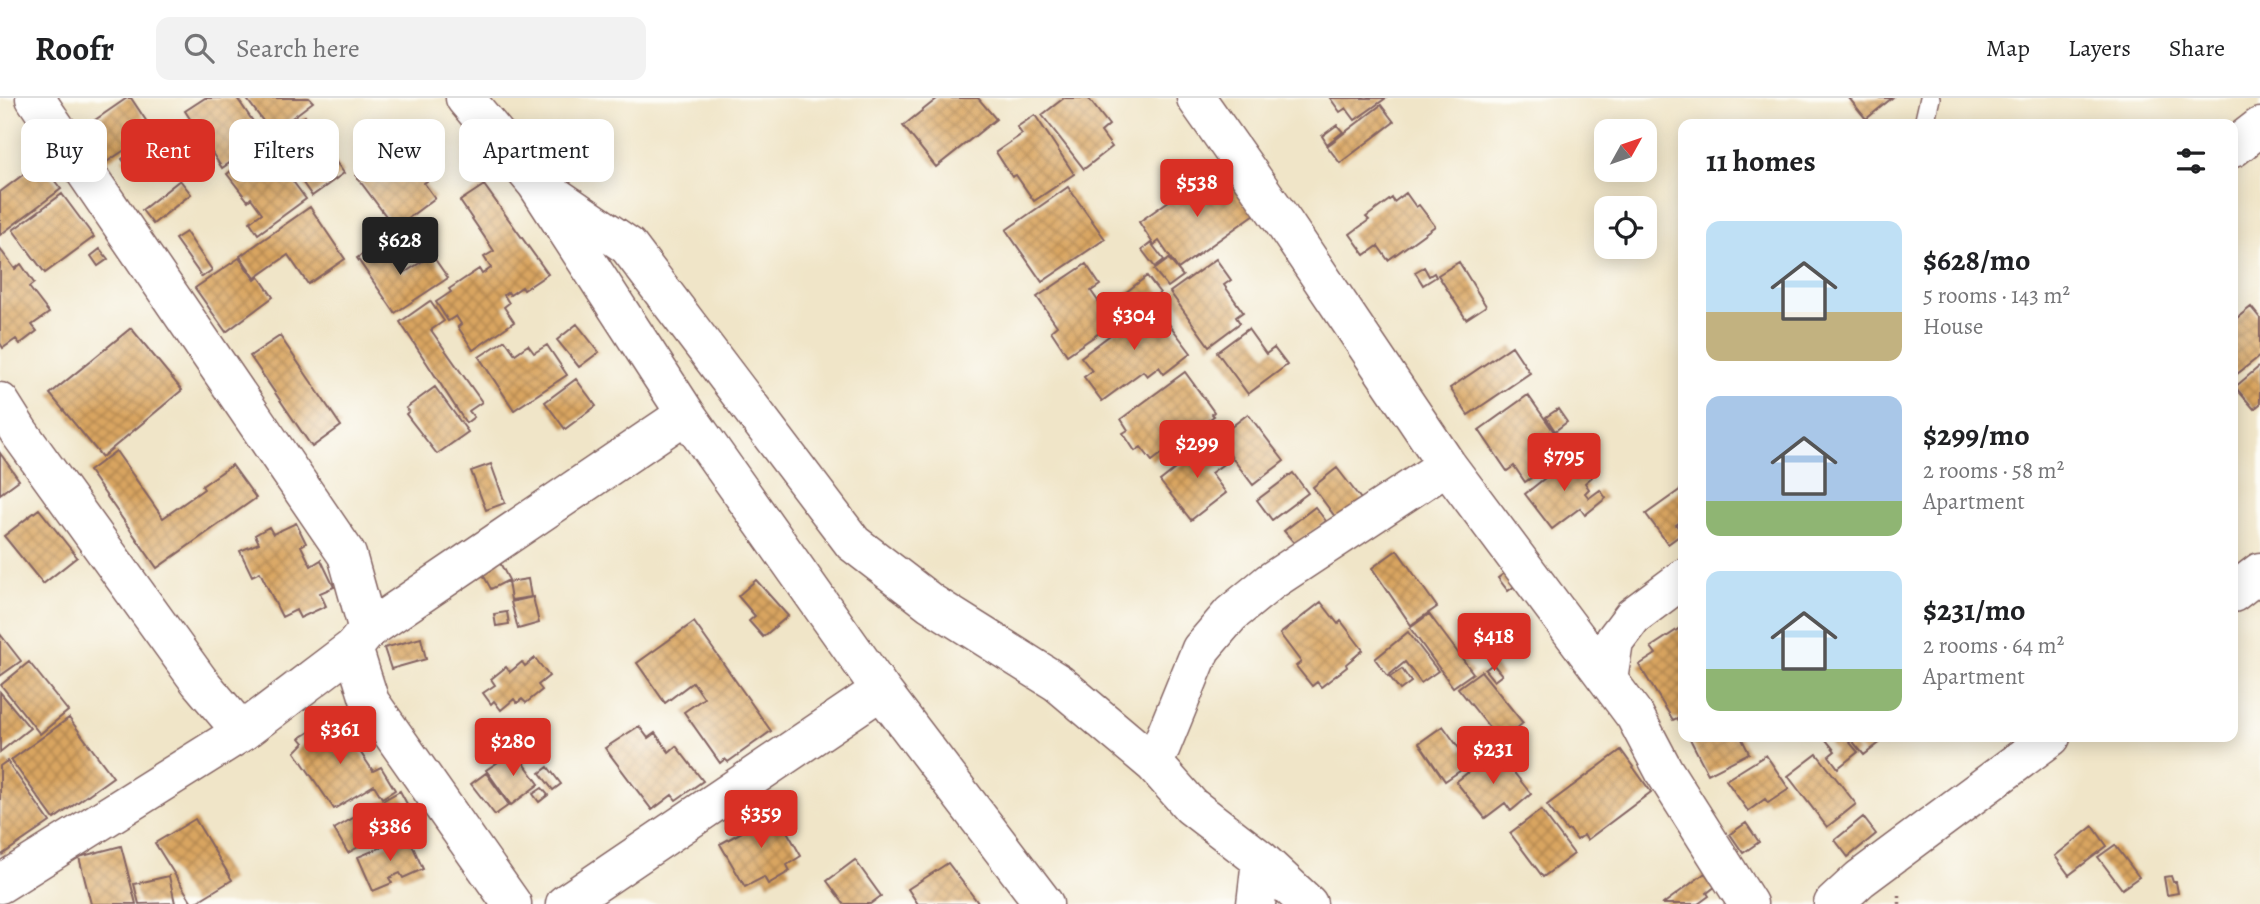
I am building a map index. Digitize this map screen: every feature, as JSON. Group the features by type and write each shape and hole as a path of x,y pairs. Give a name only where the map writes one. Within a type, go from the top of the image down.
{"street":[{"path":"35,98 347,555 370,702 512,904"},
{"path":"465,98 536,183 686,414 881,690 1044,904"},
{"path":"1196,98 1447,465 1635,716 1664,771 1748,904"},
{"path":"2238,144 2260,127"},
{"path":"536,183 628,246 853,544 931,603 1058,682 1154,764 1191,806 1261,860 1307,904"},
{"path":"0,401 19,432 199,681 242,732"},
{"path":"0,884 242,732 361,639 686,414"},
{"path":"1154,764 1201,649 1231,614 1270,582 1447,465"},
{"path":"2238,589 2260,572"},
{"path":"1608,680 1614,641 1633,616 1678,582"},
{"path":"565,904 881,690"},
{"path":"1833,904 1860,879 2044,742"},
{"path":"1256,904 1261,860"}],"lane":[{"path":"1925,119 1930,98"}],"building":[{"path":"131,98 145,119 121,119 121,152 107,162 107,119 97,119"},
{"path":"205,98 237,98 251,119 229,119 229,163 222,168 215,157 215,119 190,119 185,111"},
{"path":"246,98 309,98 313,102 291,119 262,119"},
{"path":"938,98 978,98 996,119 936,167 903,126"},
{"path":"1064,98 1088,98 1109,125 1101,132 1112,147 1084,169 1042,115"},
{"path":"1330,98 1386,98 1355,120 1346,108 1340,112"},
{"path":"1849,98 1892,98 1866,119"},
{"path":"1381,105 1394,122 1340,163 1327,146"},
{"path":"1035,115 1074,174 1034,201 1016,175 1012,177 996,152 1022,134 1017,127"},
{"path":"1337,125 1343,132 1327,144 1322,136"},
{"path":"1213,170 1226,189 1234,183 1255,214 1178,269 1159,241 1154,245 1139,222"},
{"path":"21,176 21,182 56,182 61,189 0,235 0,192"},
{"path":"177,182 182,182 191,194 153,224 142,210"},
{"path":"233,182 293,182 306,199 258,234 250,222 262,213 251,198 248,201"},
{"path":"302,182 331,182 312,196"},
{"path":"360,182 426,182 435,198 395,228"},
{"path":"484,185 548,274 524,290 522,287 510,295 508,292 504,295 509,303 504,307 514,322 473,350 458,327 461,324 456,316 448,321 436,302 451,292 449,289 479,269 482,274 491,268 484,257 494,251 460,201"},
{"path":"1068,187 1105,239 1042,282 1006,230"},
{"path":"1406,193 1435,226 1388,260 1378,246 1365,255 1350,234 1369,220 1366,217 1392,198 1394,202"},
{"path":"62,194 94,237 45,273 13,230"},
{"path":"310,207 345,259 308,284 288,255 255,278 240,256"},
{"path":"186,232 212,270 202,277 175,239"},
{"path":"382,241 404,273 432,255 448,278 395,313 357,258"},
{"path":"1151,243 1164,260 1155,267 1142,250"},
{"path":"0,249 15,269 21,264 34,283 29,287 49,313 32,325 37,331 20,344 16,339 3,348 0,343"},
{"path":"100,249 108,259 98,266 91,256"},
{"path":"239,258 255,280 259,277 273,297 226,332 195,288"},
{"path":"1169,259 1183,276 1168,287 1154,270"},
{"path":"1216,259 1231,280 1224,285 1243,312 1236,317 1240,323 1209,346 1170,292"},
{"path":"1459,262 1486,306 1466,319 1438,275"},
{"path":"1086,264 1100,285 1091,291 1098,301 1104,296 1116,315 1112,318 1115,322 1067,355 1051,331 1057,326 1037,297"},
{"path":"1424,267 1429,276 1434,273 1436,277 1423,285 1415,272"},
{"path":"1147,276 1160,293 1124,321 1111,304"},
{"path":"430,301 444,321 431,330 482,402 469,411 474,417 466,423 400,322"},
{"path":"1153,303 1191,353 1164,374 1159,367 1147,376 1143,371 1102,401 1084,377 1092,371 1081,357"},
{"path":"2251,307 2260,318 2260,356 2238,373 2238,317"},
{"path":"577,324 599,352 579,367 557,340"},
{"path":"131,328 182,390 102,457 50,394"},
{"path":"1248,329 1266,354 1274,348 1287,365 1248,394 1217,352"},
{"path":"280,336 341,426 312,447 250,356"},
{"path":"505,340 515,354 528,345 534,353 547,345 567,375 514,410 479,357"},
{"path":"1512,346 1530,373 1468,415 1450,388"},
{"path":"2260,366 2260,404 2254,409 2238,390 2238,384"},
{"path":"1185,372 1214,412 1214,416 1190,434 1193,439 1176,451 1172,446 1152,461 1141,447 1135,451 1123,433 1128,430 1121,419"},
{"path":"576,379 596,406 565,429 545,402"},
{"path":"435,387 468,432 437,454 406,414 409,411 406,408"},
{"path":"1528,395 1568,452 1525,482 1514,466 1507,471 1479,430"},
{"path":"1558,409 1567,422 1555,431 1546,417"},
{"path":"1248,414 1284,461 1253,485 1217,438"},
{"path":"1213,439 1229,460 1211,473 1226,493 1191,520 1160,481"},
{"path":"116,451 163,518 232,465 256,498 157,568 89,471"},
{"path":"0,453 19,480 0,494"},
{"path":"1574,455 1592,477 1585,483 1589,489 1585,493 1589,498 1600,490 1606,498 1585,515 1580,508 1552,529 1525,494"},
{"path":"491,464 505,503 486,510 471,471"},
{"path":"1337,468 1364,503 1339,522 1313,487"},
{"path":"1293,473 1308,493 1272,520 1257,500"},
{"path":"1678,491 1678,537 1668,544 1646,514"},
{"path":"1315,507 1326,521 1296,545 1284,531"},
{"path":"39,509 77,557 43,584 4,536"},
{"path":"296,523 306,543 301,546 311,566 321,560 334,587 320,593 326,606 300,618 296,610 282,617 260,572 252,576 240,551 259,543 255,535 269,527 273,534"},
{"path":"1397,550 1437,607 1411,625 1372,568"},
{"path":"499,561 509,580 491,589 481,571"},
{"path":"1513,567 1523,580 1508,591 1498,578"},
{"path":"528,579 531,597 511,600 508,582"},
{"path":"756,580 788,616 763,637 749,621 755,616 738,596"},
{"path":"533,597 539,623 518,629 511,602"},
{"path":"1321,602 1338,624 1341,621 1363,650 1346,664 1347,667 1321,687 1317,682 1312,686 1296,666 1301,662 1280,634"},
{"path":"507,612 509,624 496,626 494,614"},
{"path":"1429,614 1473,673 1453,687 1410,628"},
{"path":"694,622 771,731 728,762 725,759 720,763 684,712 704,698 693,682 665,703 637,663"},
{"path":"1678,629 1678,720 1673,720 1639,665 1656,654 1651,647"},
{"path":"1408,632 1438,671 1421,683 1405,662 1388,676 1375,659"},
{"path":"0,634 21,661 0,676"},
{"path":"421,638 426,659 391,669 384,648"},
{"path":"535,658 549,676 538,685 542,690 526,703 522,699 517,703 514,699 501,710 494,701 491,704 483,693 495,685 491,679 506,667 510,672 522,662 525,666"},
{"path":"29,662 68,711 40,734 1,685"},
{"path":"1493,664 1502,675 1494,681 1485,670"},
{"path":"1402,669 1411,682 1400,690 1390,677"},
{"path":"1481,671 1523,723 1501,742 1458,688"},
{"path":"0,692 30,728 0,752"},
{"path":"69,718 113,777 54,819 11,760"},
{"path":"342,725 373,771 381,767 395,790 382,798 374,785 334,809 295,752 304,743 300,738 319,726"},
{"path":"639,726 648,738 655,733 669,752 676,746 703,781 676,800 672,795 652,810 605,748"},
{"path":"1443,726 1461,751 1467,747 1476,760 1445,781 1419,743"},
{"path":"1692,742 1744,742 1749,753 1708,774"},
{"path":"1828,742 1849,742 1858,752 1838,768 1829,756 1835,751"},
{"path":"1853,742 1881,742 1864,755"},
{"path":"1496,750 1531,794 1511,811 1505,803 1485,818 1456,782"},
{"path":"1621,750 1651,792 1587,840 1584,835 1577,840 1547,805"},
{"path":"515,751 539,784 511,805 486,770"},
{"path":"1817,754 1856,804 1827,827 1788,776"},
{"path":"1766,755 1789,789 1768,803 1765,799 1748,811 1726,780"},
{"path":"7,761 50,822 0,856 0,766"},
{"path":"548,767 561,784 553,790 540,773"},
{"path":"486,773 509,805 495,815 471,784"},
{"path":"542,788 548,795 539,802 533,794"},
{"path":"400,791 413,815 348,853 334,829"},
{"path":"1541,810 1574,854 1543,877 1510,833"},
{"path":"776,812 801,856 787,865 790,871 768,884 764,877 745,887 720,844 742,832 739,826 758,815 760,820"},
{"path":"1863,817 1876,834 1848,857 1835,840"},
{"path":"195,819 232,880 193,904 155,843"},
{"path":"1746,823 1759,842 1743,853 1730,834"},
{"path":"2093,826 2107,846 2069,875 2055,856"},
{"path":"408,836 423,869 403,878 400,873 389,878 392,883 373,891 358,857"},
{"path":"2115,845 2139,877 2122,889 2098,857"},
{"path":"121,846 136,904 91,904 79,857"},
{"path":"855,860 881,896 870,904 844,904 827,881"},
{"path":"948,863 979,904 918,904 908,889"},
{"path":"1705,873 1716,886 1707,893 1709,896 1698,904 1663,904"},
{"path":"169,876 175,903 139,904 134,884"},
{"path":"2171,876 2173,882 2176,882 2178,893 2167,895 2164,877"}]}
